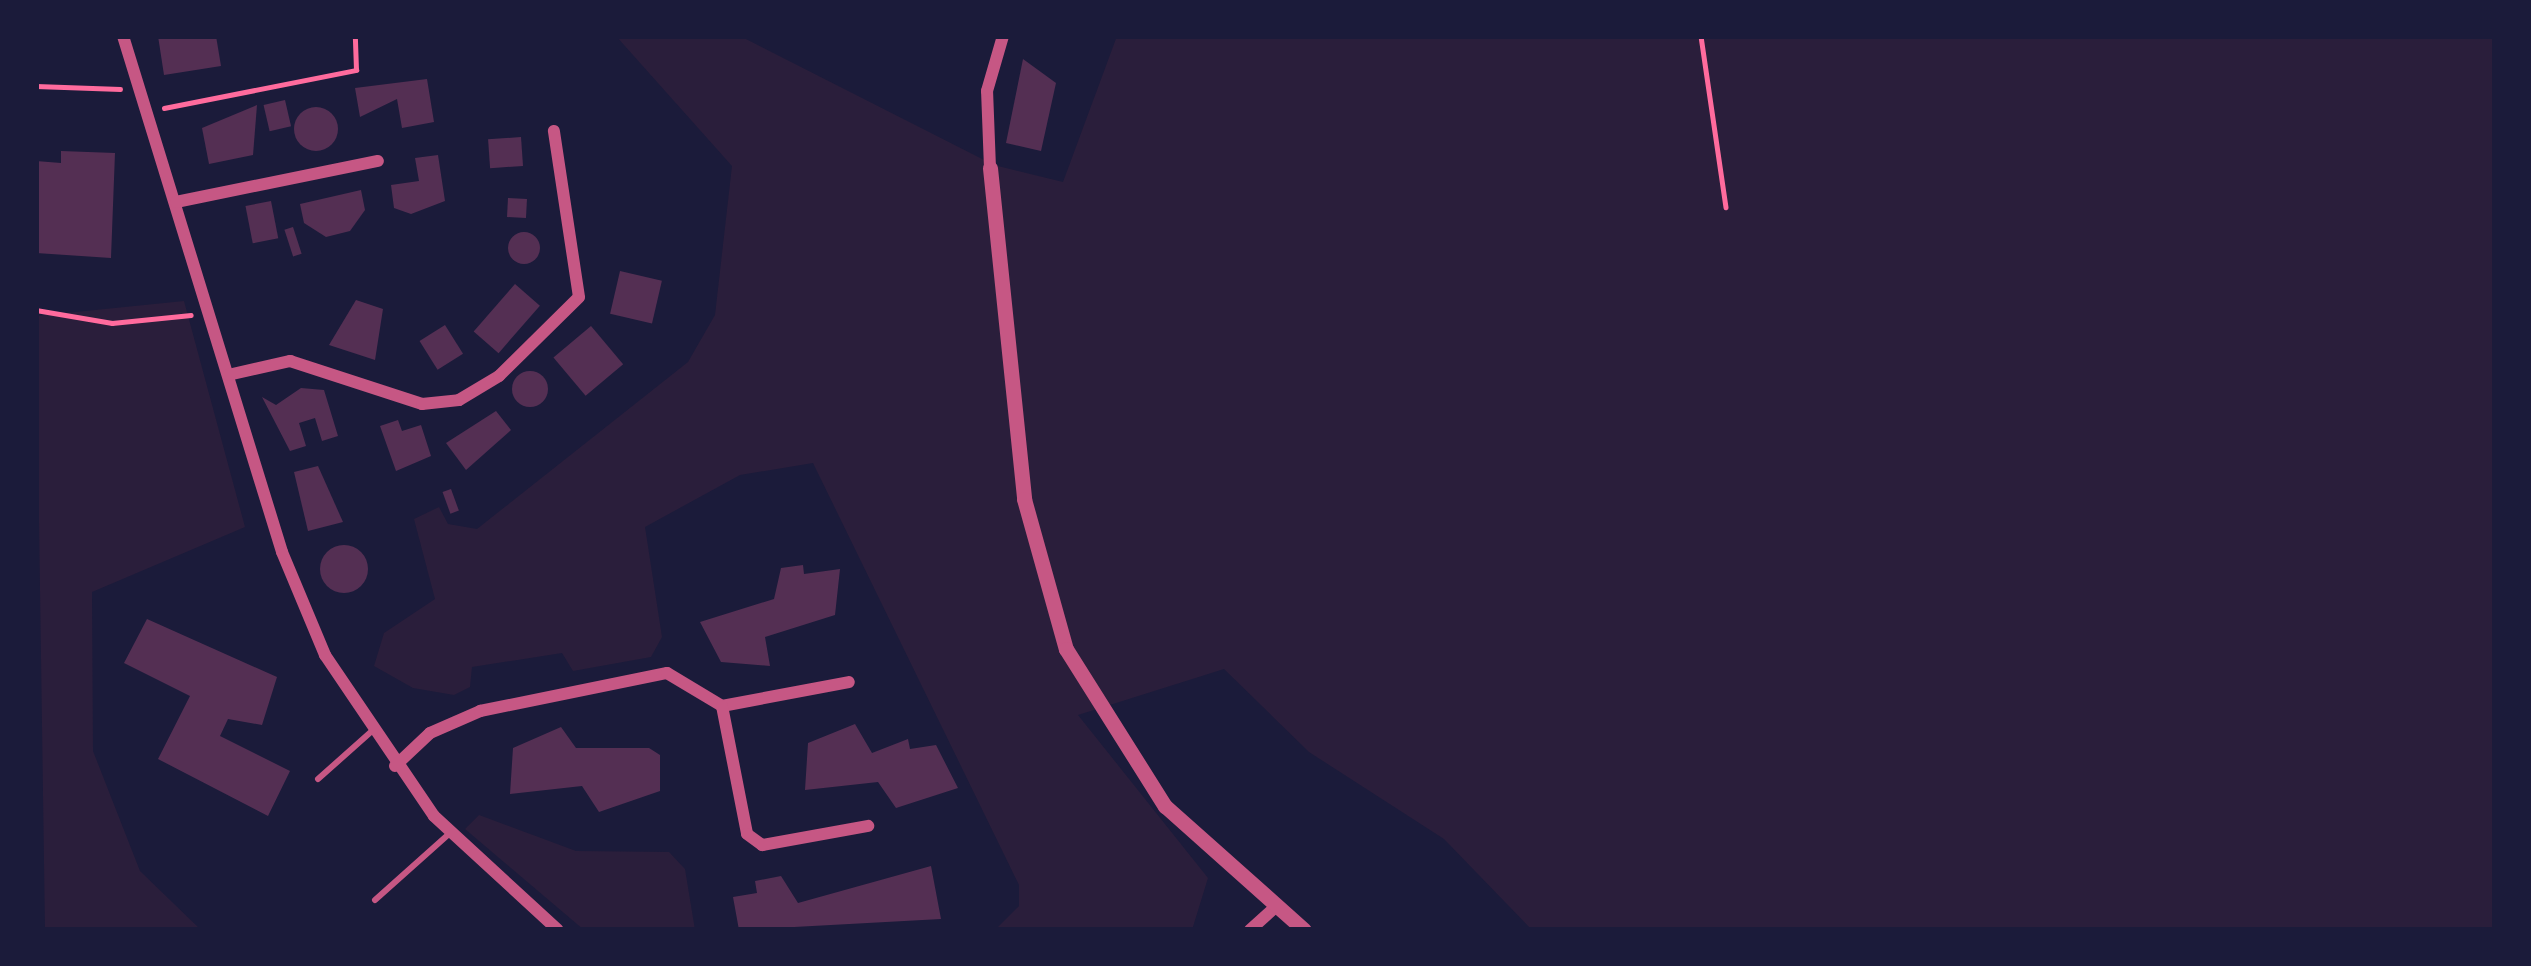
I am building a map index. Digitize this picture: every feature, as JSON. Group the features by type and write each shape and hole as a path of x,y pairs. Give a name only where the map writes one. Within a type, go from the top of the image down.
{"street":[{"path":"123,36 302,605 370,732 395,766 450,832 558,930"},
{"path":"1003,36 987,91 990,168 1024,499 1066,649 1165,806 1301,929"},
{"path":"228,375 290,361 422,404 459,400 499,376 579,297 554,131"},
{"path":"176,202 378,161"},
{"path":"395,766 430,733 480,711 667,673 722,706 849,682"},
{"path":"722,706 747,834 762,845 868,826"},
{"path":"1250,930 1277,907"}],"lane":[{"path":"318,779 370,732"},
{"path":"375,900 450,832"}],"path":[{"path":"146,110 356,70 355,36"},
{"path":"1701,36 1726,207"},
{"path":"36,86 139,86"},
{"path":"36,310 112,323 211,313"}],"shaded area":[{"path":"616,36 740,36 994,165 1063,182 1117,36 2495,36 2495,930 1532,930 1444,839 1309,752 1224,669 1078,715 1208,878 1192,930 995,930 1019,906 1019,885 813,463 740,475 645,527 662,637 651,657 573,671 562,653 472,667 470,687 454,695 413,688 374,666 384,633 435,599 414,519 439,507 448,524 477,529 688,362 715,315 732,166"},
{"path":"184,301 245,527 92,592 93,751 140,871 201,930 45,930 36,316"},
{"path":"479,815 576,851 669,852 685,869 695,930 584,930 465,829"}],"building":[{"path":"158,36 216,36 221,66 164,75"},
{"path":"1023,59 1056,83 1041,151 1006,143"},
{"path":"427,79 434,122 402,128 397,99 360,117 355,88"},
{"path":"285,100 291,126 270,131 264,105"},
{"path":"257,105 253,155 209,164 202,128"},
{"path":"316,107 332,113 338,129 332,145 316,151 300,145 294,129 300,113"},
{"path":"521,137 523,166 490,168 488,139"},
{"path":"61,151 115,153 111,258 36,253 36,161 61,163"},
{"path":"438,155 445,201 411,214 394,208 391,185 419,181 415,158"},
{"path":"361,190 365,210 350,231 326,237 304,223 300,204"},
{"path":"508,198 527,199 526,218 507,217"},
{"path":"271,201 278,238 253,243 245,206"},
{"path":"293,227 302,254 293,256 284,230"},
{"path":"524,232 536,236 540,248 536,260 524,264 512,260 508,248 512,236"},
{"path":"620,271 662,281 652,324 610,314"},
{"path":"515,284 540,306 499,353 474,332"},
{"path":"356,300 383,309 375,360 329,345"},
{"path":"445,325 463,354 438,370 420,341"},
{"path":"591,326 623,364 586,396 553,357"},
{"path":"530,371 543,376 548,389 543,402 530,407 517,402 512,389 517,376"},
{"path":"301,388 324,390 338,436 322,441 315,418 299,423 306,446 290,451 262,397 276,405"},
{"path":"496,411 511,430 466,470 446,443"},
{"path":"398,420 402,431 421,425 431,456 396,471 380,426"},
{"path":"318,466 343,522 308,531 294,472"},
{"path":"451,489 459,511 450,514 443,492"},
{"path":"344,545 361,552 368,569 361,586 344,593 327,586 320,569 327,552"},
{"path":"803,565 804,574 840,569 835,615 765,637 770,666 721,662 700,622 774,599 781,568"},
{"path":"147,619 277,677 262,725 228,719 220,736 290,771 268,816 158,759 190,696 124,663"},
{"path":"855,724 872,753 908,739 910,749 936,745 958,788 896,808 878,782 805,790 808,743"},
{"path":"561,727 576,748 649,748 660,755 660,791 599,812 582,786 510,794 513,748"},
{"path":"931,866 941,919 739,930 733,897 757,893 755,881 781,876 798,903"}]}
